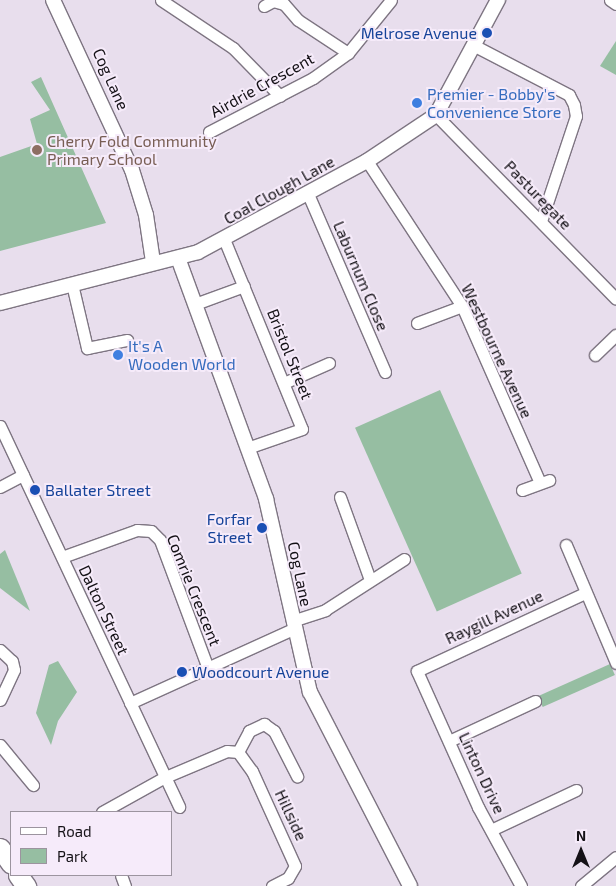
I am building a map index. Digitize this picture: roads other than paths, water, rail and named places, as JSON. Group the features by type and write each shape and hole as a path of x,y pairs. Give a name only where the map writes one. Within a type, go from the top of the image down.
{"highway":[{"path":"0,848 10,863"}],"street":[{"name":"Cog Lane","path":"53,0 132,170 146,215 154,262"},
{"path":"161,0 233,48 280,96"},
{"name":"Airdrie Crescent","path":"209,132 280,96 348,53 391,0"},
{"name":"Coal Clough Lane","path":"0,303 154,262 178,258 224,239 367,161 436,115 475,46 498,0"},
{"path":"610,0 616,4"},
{"path":"264,6 273,1 284,4 298,20 348,53"},
{"path":"475,46 569,95 574,105 576,116 540,221"},
{"name":"Pasturegate","path":"436,115 616,299"},
{"name":"Westbourne Avenue","path":"367,161 462,306 545,481 522,490"},
{"name":"Laburnum Close","path":"308,194 385,372"},
{"name":"Bristol Street","path":"224,239 286,382 302,429 247,448"},
{"name":"Cog Lane","path":"178,258 266,499 293,625 310,692 410,886"},
{"path":"72,284 87,348 126,340"},
{"path":"195,304 244,286"},
{"path":"417,322 462,306"},
{"path":"595,355 616,335"},
{"path":"286,382 329,363"},
{"name":"Dalton Street","path":"0,426 130,703 163,778 179,807"},
{"path":"0,487 23,475"},
{"path":"340,497 369,577"},
{"name":"Comrie Crescent","path":"62,558 137,530 151,531 160,540 207,666"},
{"path":"566,545 585,593 613,648 616,663"},
{"path":"130,703 325,610 369,577 404,559"},
{"name":"Raygill Avenue","path":"417,670 585,593"},
{"path":"0,650 12,661 14,670 0,700"},
{"name":"Linton Drive","path":"417,670 491,830 521,886"},
{"path":"449,741 532,707"},
{"name":"Hillside","path":"272,886 288,878 295,866 252,771 238,752 249,731 264,724 274,731 297,776"},
{"path":"0,745 33,785"},
{"path":"104,811 163,778 227,751 238,752"},
{"path":"491,830 576,790"},
{"path":"581,886 616,857"}],"place":[{"name":"Melrose Avenue","path":"487,33"},
{"name":"Premier - Bobby's Convenience Store","path":"417,103"},
{"name":"Cherry Fold Community Primary School","path":"37,150"},
{"name":"It's A Wooden World","path":"118,355"},
{"name":"Ballater Street","path":"35,490"},
{"name":"Forfar Street","path":"262,528"},
{"name":"Woodcourt Avenue","path":"182,672"}]}
